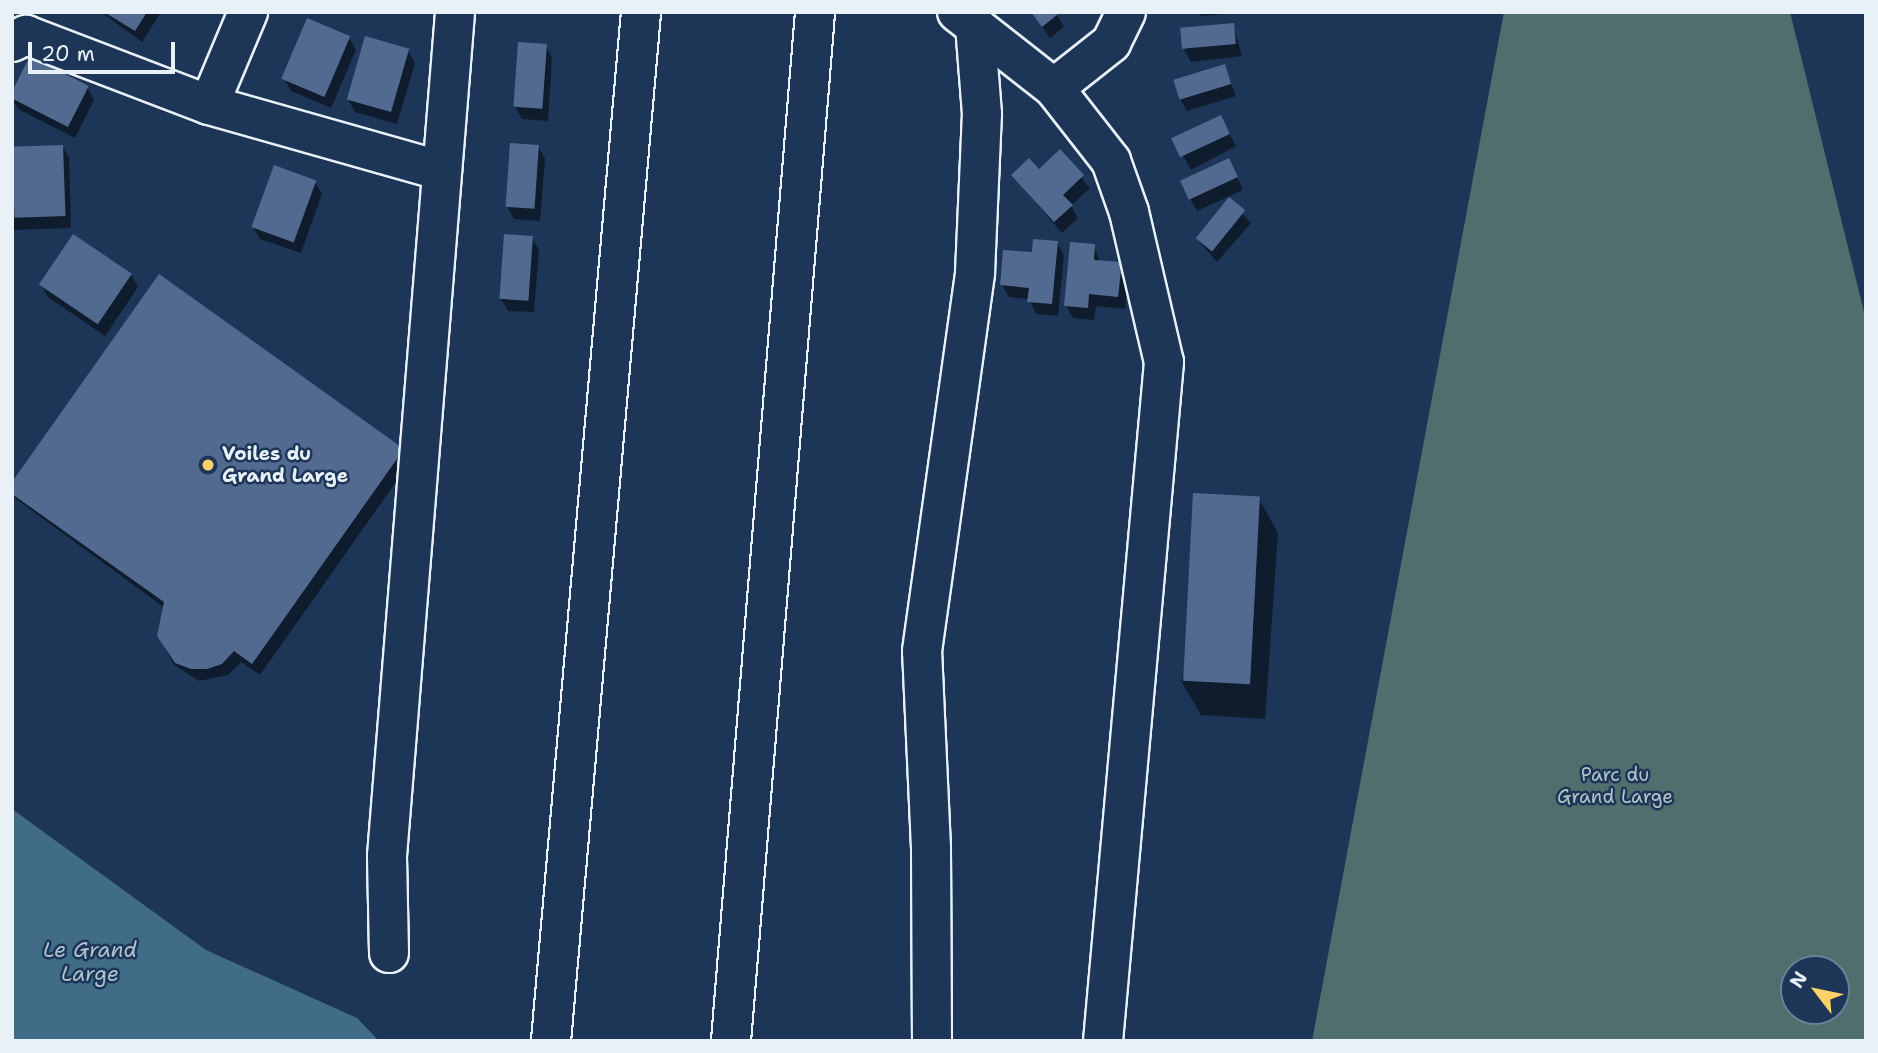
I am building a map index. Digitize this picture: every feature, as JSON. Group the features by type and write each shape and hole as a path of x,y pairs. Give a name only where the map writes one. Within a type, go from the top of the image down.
{"lane":[{"path":"209,105 248,12"},
{"path":"389,953 387,856 455,12"},
{"path":"551,1041 641,12"},
{"path":"731,1041 815,12"},
{"path":"1054,88 1111,43 1126,12"},
{"path":"966,19 1054,88 1111,161 1129,212 1164,362 1103,1041"},
{"path":"932,1041 931,848 922,651 975,273 982,114 966,19"},
{"path":"12,42 26,35 209,105 442,172"}],"green space":[{"name":"Parc du Grand Large","path":"1504,12 1790,12 1866,320 1866,1041 1312,1041"}],"water":[{"name":"Le Grand Large","path":"12,809 206,950 357,1018 379,1041 12,1041"}],"building":[{"path":"104,12 147,12 135,31"},
{"path":"1031,12 1057,12 1058,14 1042,27"},
{"path":"307,18 350,36 324,97 281,79"},
{"path":"1234,23 1236,44 1182,49 1180,28"},
{"path":"365,36 409,49 391,112 347,99"},
{"path":"518,42 547,44 542,109 513,107"},
{"path":"30,56 89,86 68,127 12,98 12,91"},
{"path":"1225,64 1231,84 1179,100 1173,80"},
{"path":"1221,115 1230,134 1180,157 1171,138"},
{"path":"510,143 539,145 534,209 506,207"},
{"path":"63,145 65,216 15,218 12,147"},
{"path":"1060,149 1084,175 1063,195 1073,205 1054,222 1011,175 1029,158 1039,169"},
{"path":"1229,158 1238,177 1189,200 1180,181"},
{"path":"274,165 316,180 294,242 251,227"},
{"path":"1229,197 1245,210 1212,251 1196,238"},
{"path":"73,234 132,274 98,324 39,285"},
{"path":"504,234 533,236 528,301 499,299"},
{"path":"1033,239 1058,241 1052,304 1027,302 1029,288 1000,285 1003,250 1032,252"},
{"path":"1070,242 1095,244 1094,260 1122,262 1118,297 1089,294 1088,308 1064,306"},
{"name":"Voiles du Grand Large","path":"159,274 404,449 252,664 234,651 222,664 207,669 191,669 175,663 157,636 164,602 12,494 12,482"},
{"path":"1193,493 1260,497 1250,684 1183,681"}],"place":[{"name":"Voiles du Grand Large","path":"208,465"}]}
